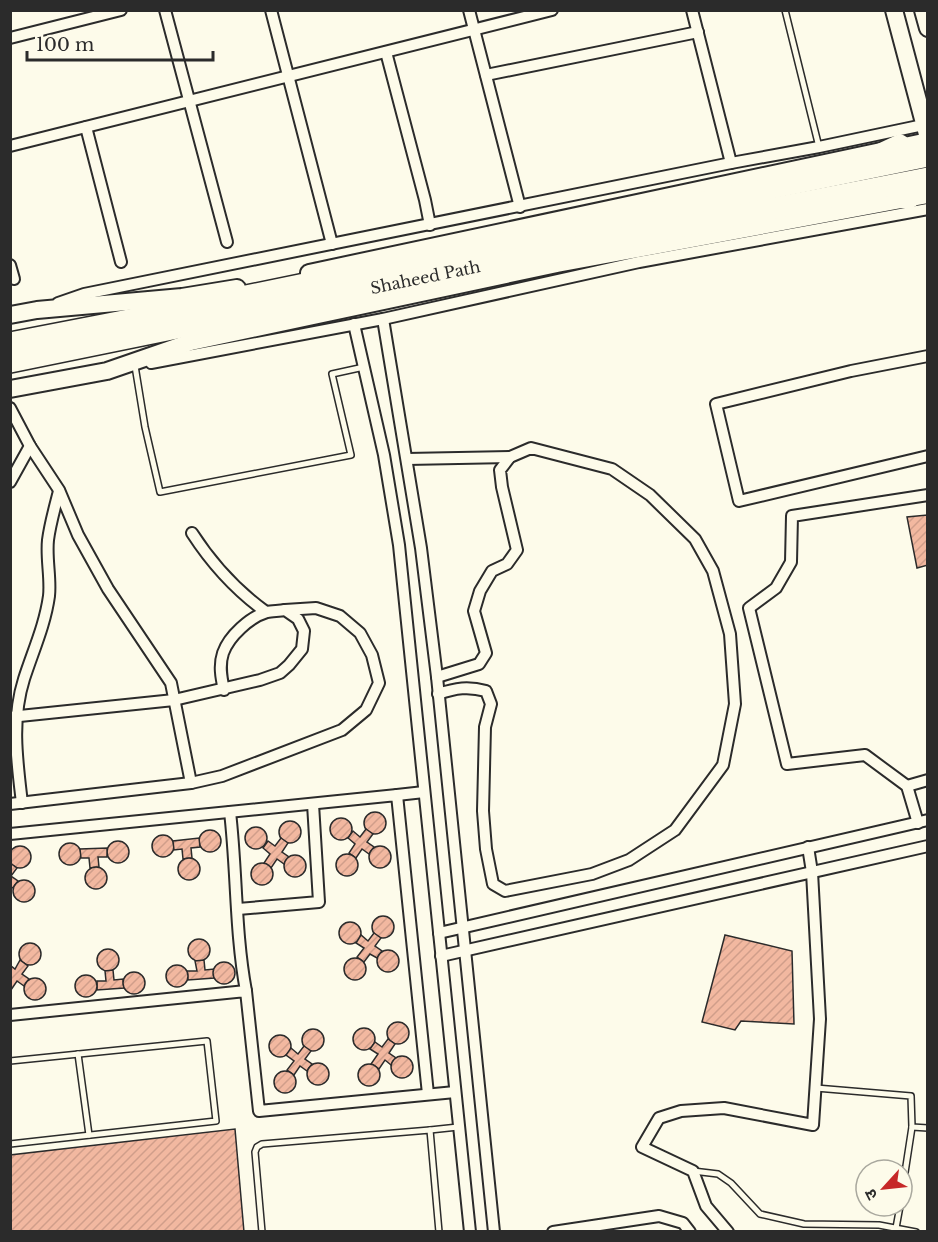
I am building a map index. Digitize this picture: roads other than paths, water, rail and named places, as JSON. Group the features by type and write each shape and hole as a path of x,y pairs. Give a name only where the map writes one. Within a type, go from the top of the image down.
{"highway":[{"path":"839,184 908,176 927,156"},
{"path":"839,184 908,176 927,178"},
{"name":"Shaheed Path","path":"10,343 301,280 839,184"},
{"name":"Shaheed Path","path":"10,362 231,327 839,184"}],"street":[{"path":"69,10 73,23"},
{"path":"10,38 121,10"},
{"path":"165,10 227,242"},
{"path":"271,10 333,244"},
{"path":"469,10 520,207"},
{"path":"10,146 552,10"},
{"path":"692,10 731,163"},
{"path":"894,10 927,132 908,176"},
{"path":"923,10 927,28"},
{"path":"486,75 698,33"},
{"path":"386,52 426,200 430,225"},
{"path":"86,127 122,262"},
{"path":"37,310 84,294 731,163 819,147 927,132"},
{"path":"10,315 37,310 189,296 301,280 908,176"},
{"path":"107,371 231,327 557,264 908,176"},
{"path":"10,389 383,319 639,262 927,209"},
{"path":"10,265 14,279"},
{"path":"184,274 184,287 189,296"},
{"path":"383,319 422,548 494,1232"},
{"path":"354,324 384,455 399,545 470,1232"},
{"path":"927,356 851,371 716,404 739,501 927,456"},
{"path":"10,408 30,446 59,490 78,535 108,589 171,683 191,783"},
{"path":"10,482 30,446"},
{"path":"406,459 510,457 531,448 612,469 650,495 694,539 713,571 730,634 735,704 723,765 675,830 629,860 592,873 505,891 493,884 486,849 483,771 485,727 491,704 489,698 486,691 473,687 459,687 438,693"},
{"path":"437,677 479,664 486,653 474,611 480,591 492,571 507,564 517,550 500,470 510,457"},
{"path":"59,490 48,541 49,594 37,647 13,717 16,803 191,783 222,776 342,730 366,711 379,683 372,655 360,633 340,616 316,609 285,610 266,612 246,623 224,651 220,665 224,690"},
{"path":"439,933 922,822 907,786 865,755 787,764 749,608 776,588 791,562 792,516 927,495"},
{"path":"192,533 204,552 228,579 247,598 266,612"},
{"path":"13,717 174,700 224,690 270,677 290,665 302,649 304,631 298,619 285,610"},
{"path":"907,786 927,780"},
{"path":"10,834 424,792"},
{"path":"397,795 428,1094"},
{"path":"238,909 319,902 313,804"},
{"path":"230,812 241,962 259,1111 455,1092"},
{"path":"441,956 927,846"},
{"path":"728,1232 706,1206 693,1171 642,1147 659,1118 681,1111 724,1108 813,1125 820,1019 812,872 808,847"},
{"path":"10,1015 246,991"},
{"path":"553,1232 660,1216 683,1223 690,1232"}],"lane":[{"path":"785,10 819,147"},
{"path":"135,366 145,427 160,492 351,455 332,374 364,367"},
{"path":"10,1061 207,1041 216,1121 10,1144"},
{"path":"78,1054 88,1135"},
{"path":"816,1088 911,1096 912,1127 907,1158"},
{"path":"262,1232 255,1152 262,1144 459,1127"},
{"path":"912,1127 927,1128"},
{"path":"430,1130 439,1232"},
{"path":"693,1171 717,1174 731,1183 760,1214 804,1224 879,1225 916,1232"},
{"path":"896,1228 898,1218"},
{"path":"840,1232 841,1224"}]}
